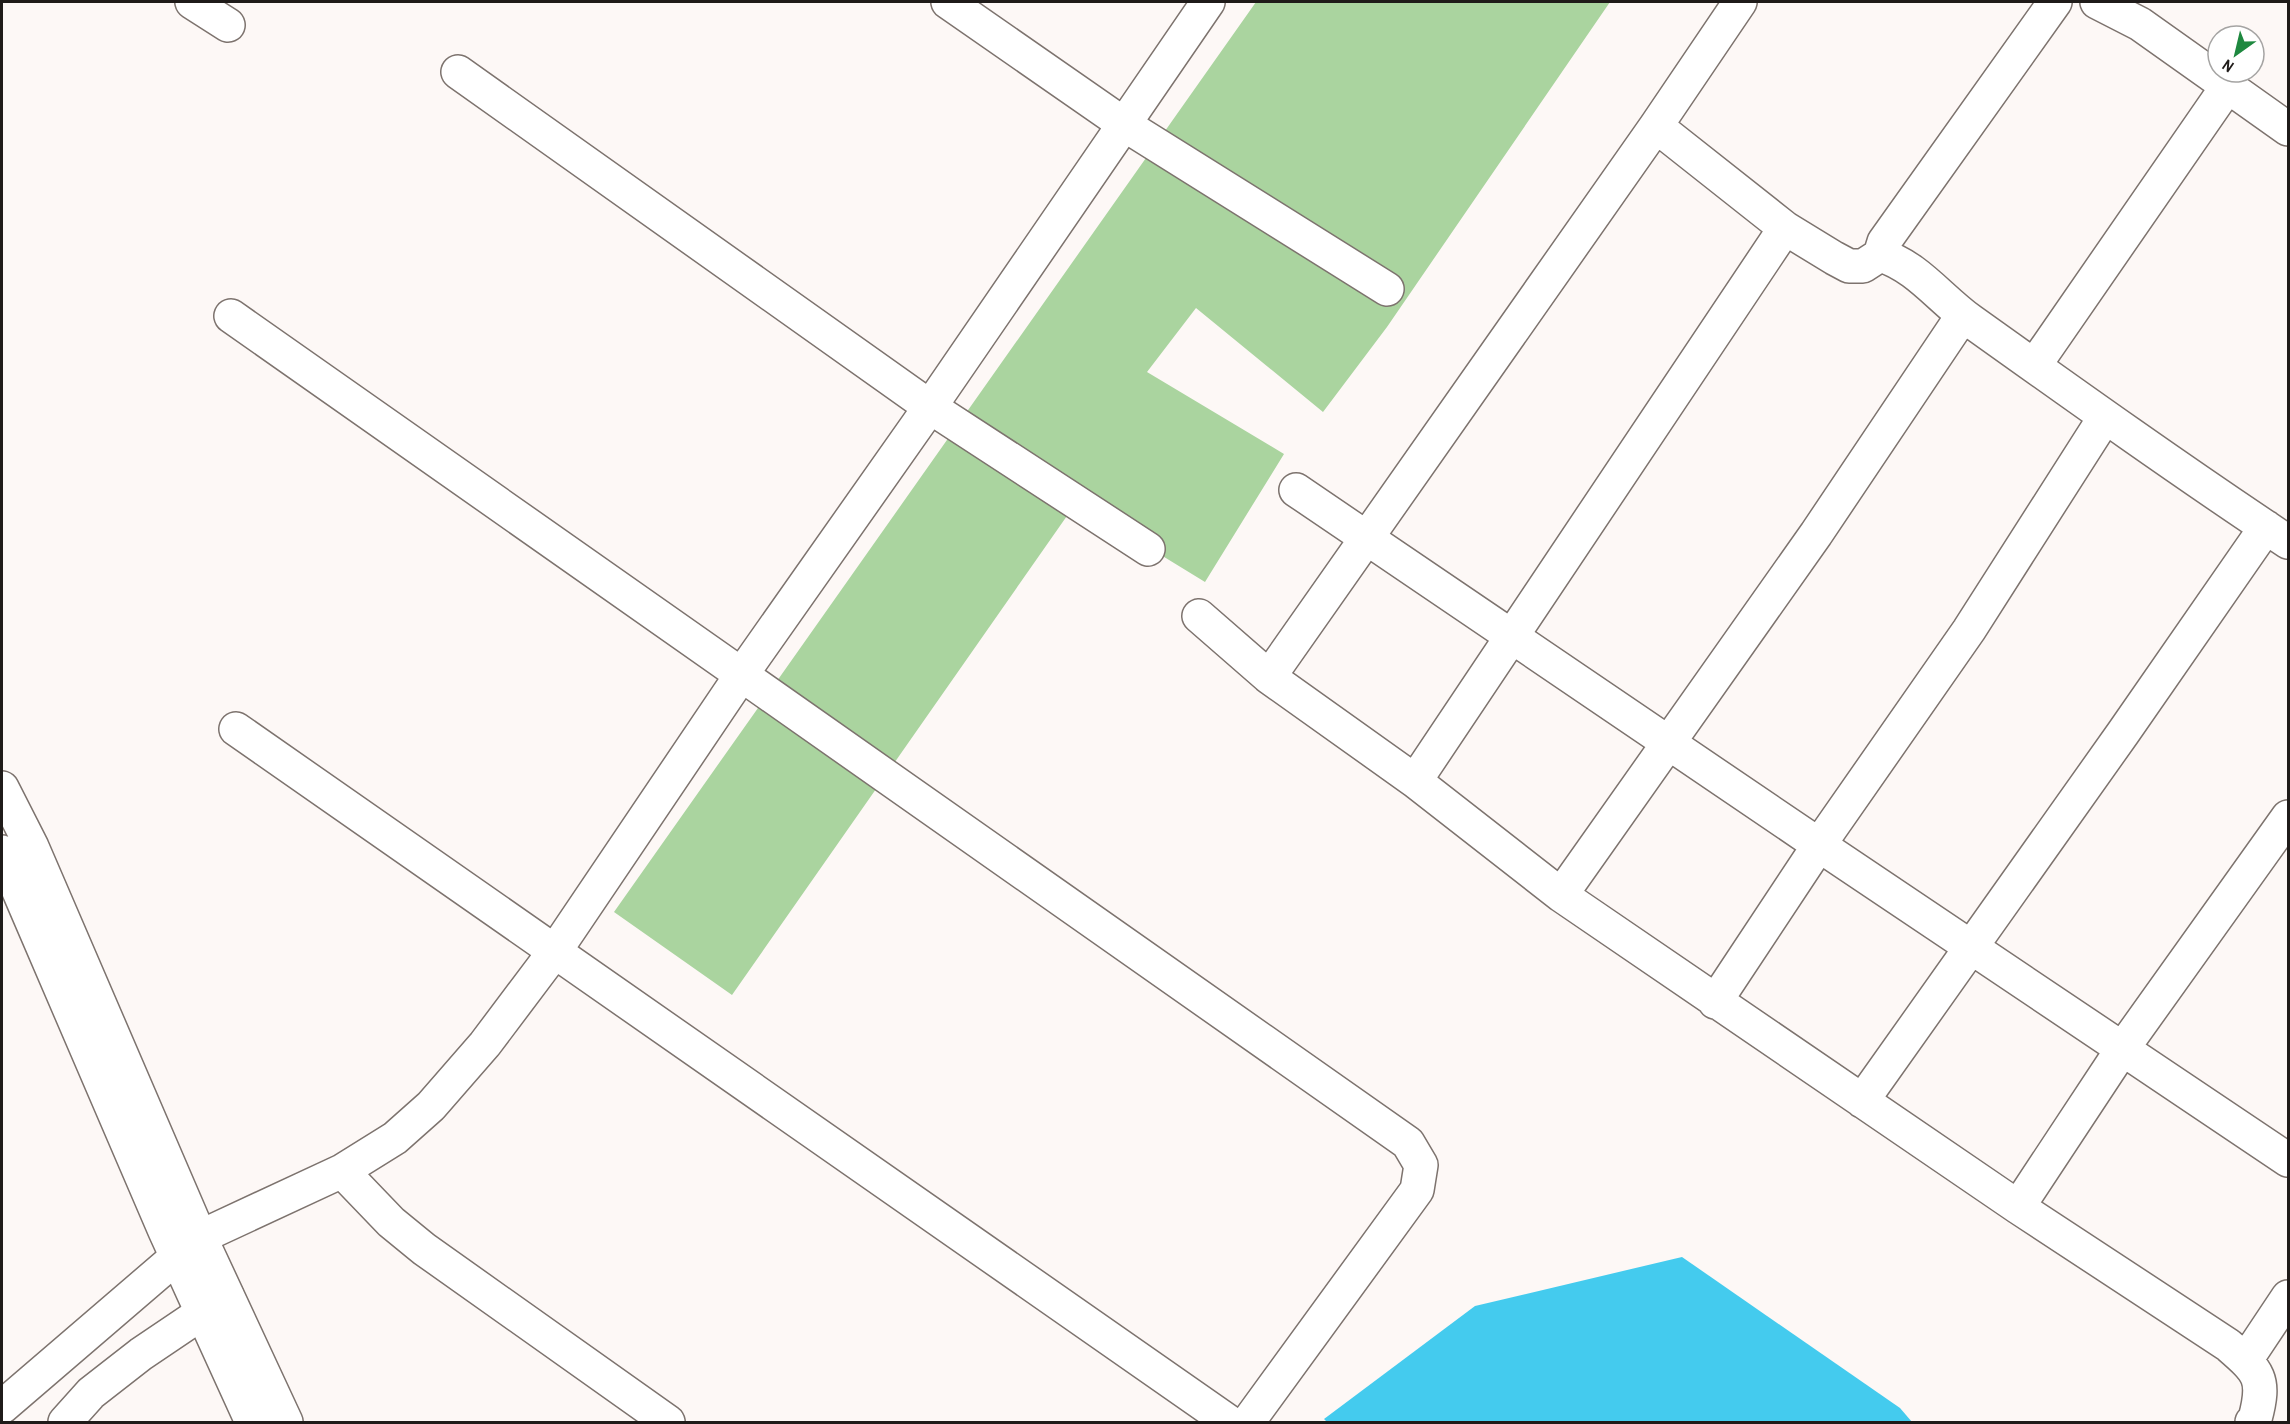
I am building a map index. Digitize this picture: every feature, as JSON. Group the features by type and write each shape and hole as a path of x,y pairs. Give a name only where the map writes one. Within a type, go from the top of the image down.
{"street":[{"path":"192,2 228,25"},
{"path":"948,2 1125,125 1388,289"},
{"path":"2,1407 189,1246 342,1171 395,1138 431,1106 485,1044 555,951 742,674 930,407 1208,2"},
{"path":"1269,677 1656,126 1740,2"},
{"path":"1656,126 1785,228 1849,266 1863,266 1880,255 1884,242 2055,2"},
{"path":"2097,2 2140,24 2289,129"},
{"path":"458,72 930,407 1148,549"},
{"path":"2034,366 2227,87"},
{"path":"1415,781 1785,228"},
{"path":"1862,1101 2123,733 2277,535 2105,417 1963,315 1903,263 1880,255"},
{"path":"1561,895 1816,534 1963,315"},
{"path":"231,316 1408,1143 1421,1165 1416,1190 1248,1422"},
{"path":"1715,1002 1819,845 1969,630 2105,417"},
{"path":"1296,490 2289,1160"},
{"path":"1199,616 1269,677 1415,781 1561,895 2018,1207 2228,1345 2246,1360 2262,1387 2255,1419 2252,1422"},
{"path":"236,729 1229,1422"},
{"path":"2,788 32,847 40,902"},
{"path":"2018,1207 2123,1048 2289,817"},
{"path":"2,852 40,902 215,1304 252,1422"},
{"path":"342,1171 391,1222 424,1249 668,1422"},
{"path":"2246,1360 2289,1297"},
{"path":"65,1422 91,1393 141,1354 215,1304"},
{"path":"215,1304 286,1422"}],"green space":[{"path":"1256,2 1610,2 1387,327 1323,412 1196,308 1147,372 1284,454 1205,582 1076,503 732,995 614,912"}],"water":[{"path":"1682,1257 1900,1408 1912,1422 1327,1422 1324,1419 1475,1306"}]}
